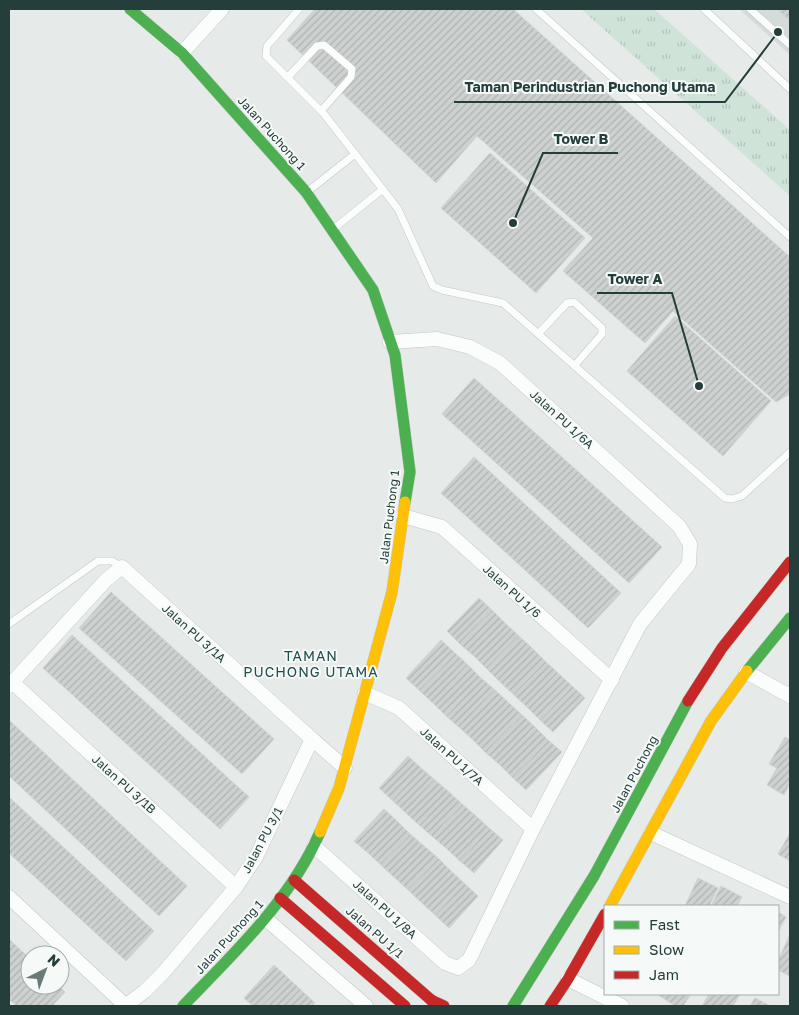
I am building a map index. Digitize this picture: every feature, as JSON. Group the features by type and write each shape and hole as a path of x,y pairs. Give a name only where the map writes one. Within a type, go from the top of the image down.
{"street":[{"name":"Jalan Puchong 1","path":"130,9 182,53 306,192 373,290 395,355 410,472 392,592 340,788 314,846 294,880 266,919 184,1006"},
{"path":"182,53 222,9"},
{"name":"Jalan PU 1/6A","path":"390,342 437,338 470,347 500,362 679,526 690,544 689,564 640,624 612,680"},
{"name":"Jalan PU 1/6","path":"403,516 442,528 612,680"},
{"name":"Jalan Puchong","path":"513,1006 594,876 688,700 722,648 790,562"},
{"path":"11,684 106,580 122,567"},
{"name":"Jalan PU 3/1A","path":"122,567 312,739"},
{"path":"611,905 711,721 746,672 790,618"},
{"path":"746,672 790,696"},
{"path":"533,829 612,680"},
{"name":"Jalan PU 3/1B","path":"11,684 236,887"},
{"name":"Jalan PU 1/7A","path":"365,693 399,708 533,829"},
{"path":"312,739 345,768"},
{"name":"Jalan PU 3/1","path":"125,1006 145,991 163,972 236,887 256,857 312,739"},
{"name":"Jalan PU 1/8A","path":"314,846 445,963 458,968 469,960 533,829"},
{"path":"651,833 790,897"},
{"name":"Jalan PU 1/1","path":"294,880 434,1003 444,1006"},
{"path":"9,897 125,1006"},
{"path":"280,898 405,1006"},
{"path":"550,1006 568,979 604,916"},
{"path":"266,919 366,1006"},
{"path":"568,979 622,1006"},
{"path":"502,1006 524,986"}],"lane":[{"path":"299,9 267,46 266,56 321,111 398,209 433,286 442,290 503,303 726,498 732,499 742,496 790,452"},
{"path":"536,9 790,236"},
{"path":"704,9 790,90"},
{"path":"750,9 790,45"},
{"path":"288,77 318,46 324,45 352,69 351,77 321,111"},
{"path":"306,192 355,154"},
{"path":"332,230 383,189"},
{"path":"539,333 566,303 574,302 603,331 575,365"},
{"path":"9,624 98,561 112,561 122,567"}],"shaded area":[{"path":"739,9 790,9 790,55"}],"green space":[{"path":"581,9 654,9 790,130 790,196"}],"building":[{"path":"315,9 513,9 790,257 790,394 776,402 673,311 645,343 563,271 593,238 477,136 436,183 287,40"},
{"path":"777,9 790,9 790,21"},
{"path":"490,153 585,238 536,293 441,208"},
{"path":"675,316 771,401 723,456 627,371"},
{"path":"474,378 662,547 629,583 442,414"},
{"path":"474,457 621,593 588,628 441,493"},
{"path":"111,592 274,739 242,774 79,628"},
{"path":"479,598 492,610 460,644 447,631"},
{"path":"492,610 505,623 474,656 460,644"},
{"path":"505,623 519,636 487,669 474,656"},
{"path":"72,635 249,797 220,829 43,668"},
{"path":"519,636 532,648 500,682 487,669"},
{"path":"441,640 455,653 420,691 406,678"},
{"path":"532,648 545,661 513,694 500,682"},
{"path":"455,653 468,665 433,703 420,691"},
{"path":"545,661 558,673 527,707 513,694"},
{"path":"468,665 481,678 446,716 433,703"},
{"path":"558,673 572,686 540,720 527,707"},
{"path":"481,678 495,690 460,728 446,716"},
{"path":"572,686 585,698 553,732 540,720"},
{"path":"495,690 508,702 473,740 460,728"},
{"path":"508,702 522,715 486,753 473,740"},
{"path":"522,715 535,727 500,765 486,753"},
{"path":"9,720 187,886 159,916 9,776"},
{"path":"535,727 548,740 513,778 500,765"},
{"path":"785,737 790,740 790,783 784,795 767,785 777,768 769,764"},
{"path":"548,740 562,752 526,790 513,778"},
{"path":"408,756 421,768 392,800 379,788"},
{"path":"421,768 435,780 406,813 392,800"},
{"path":"435,780 449,792 419,825 406,813"},
{"path":"449,792 462,804 433,837 419,825"},
{"path":"9,797 154,931 126,961 9,853"},
{"path":"462,804 476,816 447,849 433,837"},
{"path":"384,809 397,821 368,853 354,841"},
{"path":"476,816 489,828 460,861 447,849"},
{"path":"397,821 410,834 381,865 368,853"},
{"path":"489,828 503,840 474,873 460,861"},
{"path":"790,833 790,861 778,854"},
{"path":"410,834 424,846 395,878 381,865"},
{"path":"424,846 438,858 408,890 395,878"},
{"path":"438,858 451,871 422,903 408,890"},
{"path":"451,871 464,883 435,915 422,903"},
{"path":"698,878 718,888 710,905 685,905"},
{"path":"464,883 478,896 449,928 435,915"},
{"path":"721,886 742,897 738,905 712,905"},
{"path":"779,913 786,917 779,930"},
{"path":"790,934 790,976 779,970 779,959"},
{"path":"9,939 20,949 20,995 62,995 52,1006 17,1006 9,999"},
{"path":"274,965 288,978 261,1006 253,1006 244,998"},
{"path":"288,978 301,990 286,1006 261,1006"},
{"path":"301,990 315,1003 312,1006 286,1006"},
{"path":"658,995 690,995 683,1006 675,1006"},
{"path":"708,995 739,995 733,1006 702,1006"},
{"path":"755,998 770,1006 750,1006"}],"traffic: fast":[{"path":"130,9 182,53 306,192 373,290 395,355 410,472 405,502"},
{"path":"747,671 790,618"},
{"path":"513,1006 594,876 688,701"},
{"path":"183,1006 241,946 277,903 308,857 320,832"}],"traffic: slow":[{"path":"320,832 339,788 392,592 405,502"},
{"path":"611,905 711,721 747,671"}],"traffic: jam":[{"path":"688,701 722,648 790,562"},
{"path":"294,880 438,1006"},
{"path":"280,898 405,1006"},
{"path":"550,1006 568,979 604,916"},
{"path":"431,1000 444,1006"}],"place":[{"name":"Taman Perindustrian Puchong Utama","path":"778,32"},
{"name":"Tower B","path":"513,223"},
{"name":"Tower A","path":"699,386"}],"district":[{"name":"TAMAN PUCHONG UTAMA","path":"311,664"}]}
